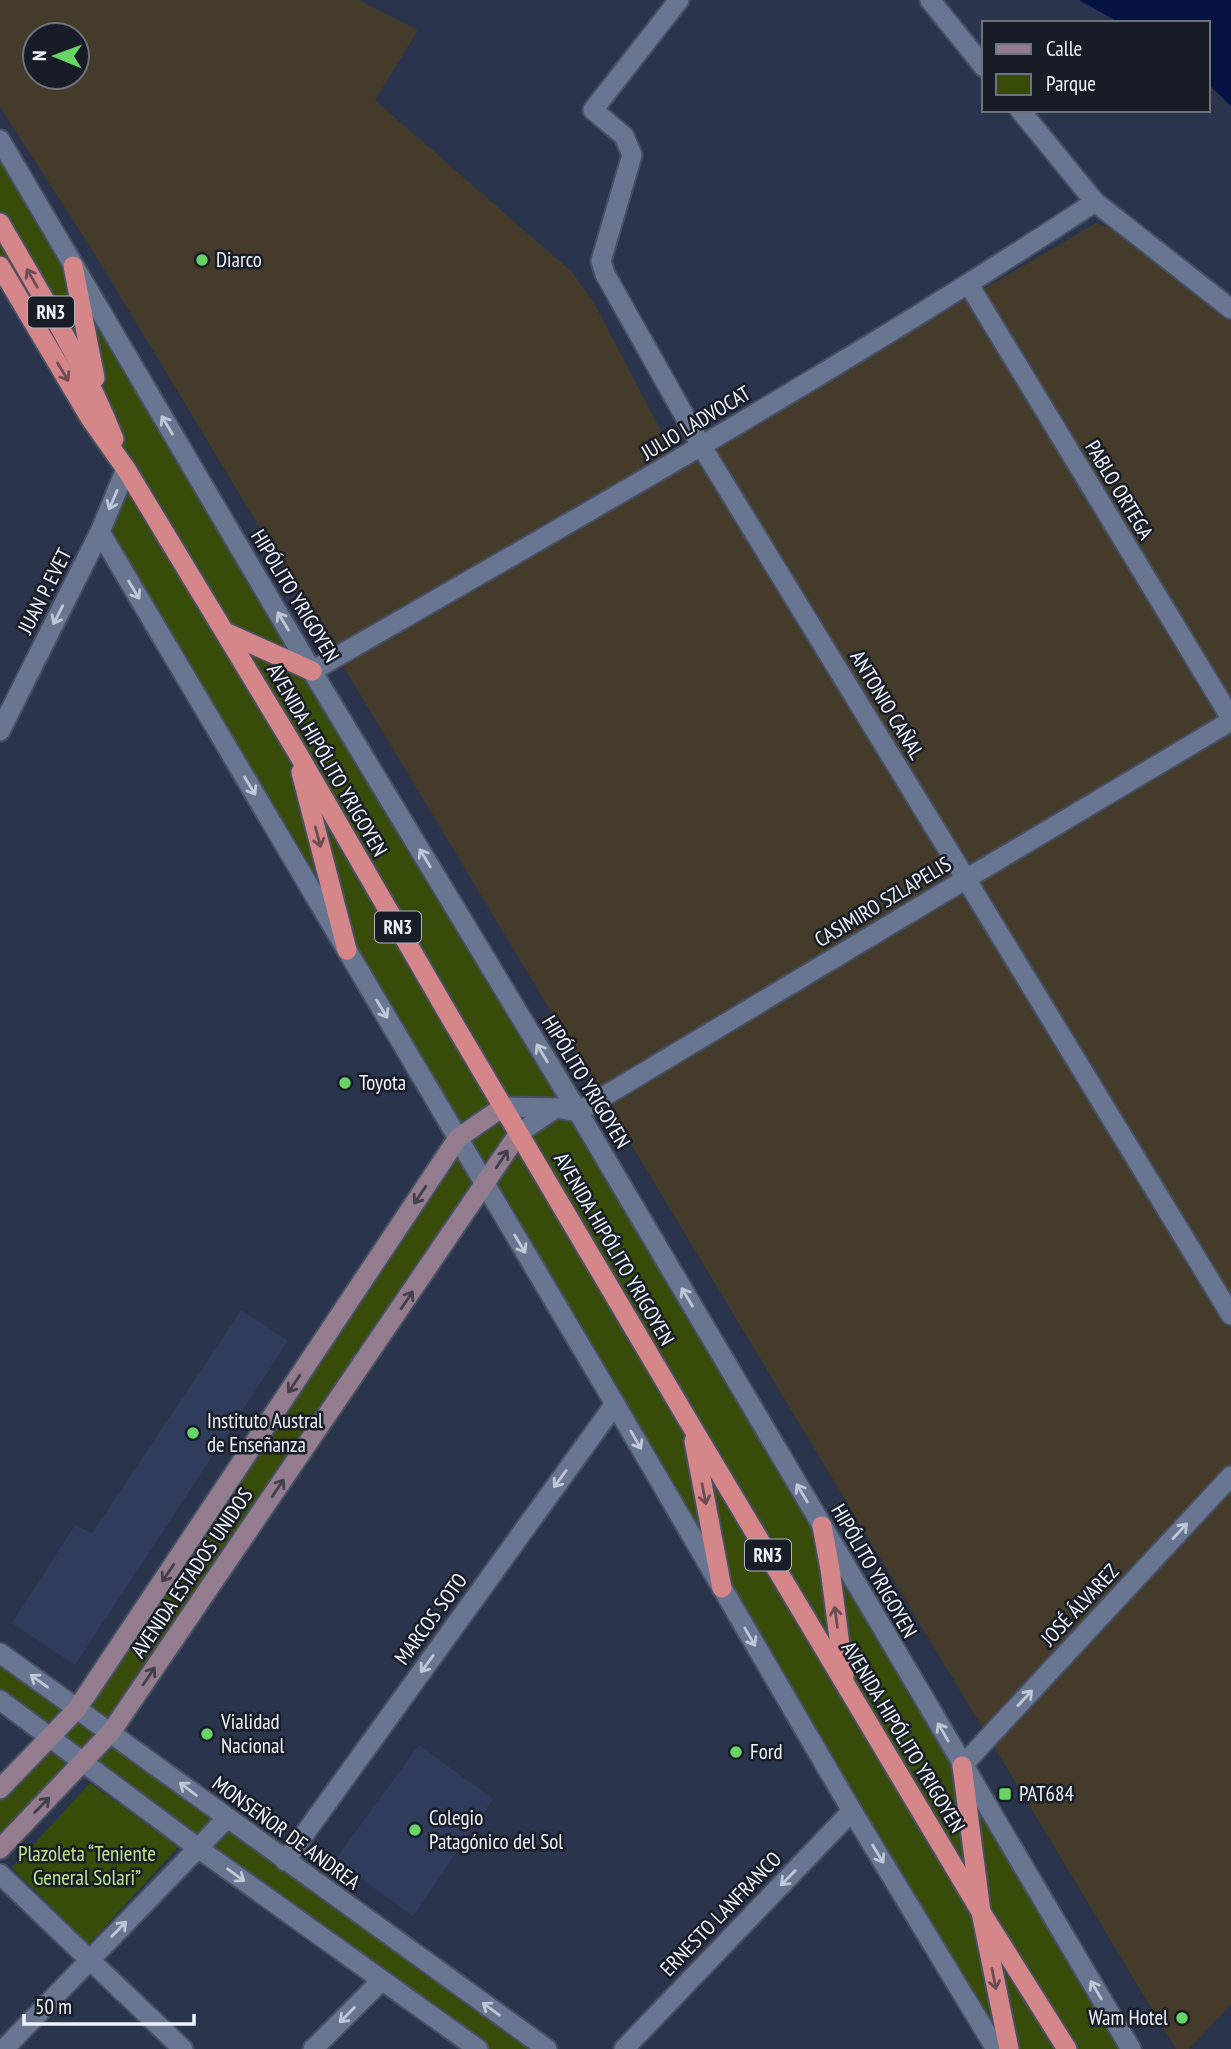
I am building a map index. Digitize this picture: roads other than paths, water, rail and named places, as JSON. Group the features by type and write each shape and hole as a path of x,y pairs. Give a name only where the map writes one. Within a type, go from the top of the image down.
{"highway":[{"name":"AVENIDA HIPÓLITO YRIGOYEN","path":"0,223 100,403 127,469"},
{"name":"AVENIDA HIPÓLITO YRIGOYEN","path":"0,266 90,418 127,469 295,747 692,1427 981,1912 1067,2049"},
{"path":"74,266 100,403"},
{"path":"225,632 312,671"},
{"path":"295,747 347,950"},
{"path":"692,1427 722,1588"},
{"path":"822,1526 845,1684"},
{"path":"962,1766 981,1912 1009,2049"}],"main road":[{"name":"AVENIDA ESTADOS UNIDOS","path":"0,1789 77,1709 458,1138 503,1107"},
{"name":"AVENIDA ESTADOS UNIDOS","path":"0,1849 111,1732 519,1133"}],"street":[{"name":"ANTONIO CAÑAL","path":"679,0 593,110 624,136 632,155 601,261 605,274 702,447 1231,1315"},
{"path":"930,0 982,64"},
{"path":"1022,112 1095,202 1231,310"},
{"name":"HIPÓLITO YRIGOYEN","path":"0,140 312,671 578,1112 1131,2049"},
{"name":"JULIO LADVOCAT","path":"312,671 702,447 969,285 1095,202"},
{"name":"PABLO ORTEGA","path":"969,285 1231,719"},
{"name":"JUAN P. EVET","path":"0,732 100,531 127,469"},
{"path":"100,531 852,1811 996,2049"},
{"name":"CASIMIRO SZLAPELIS","path":"578,1112 1231,719"},
{"path":"503,1107 556,1108 578,1112"},
{"path":"519,1133 556,1108"},
{"name":"MARCOS SOTO","path":"285,1861 615,1404"},
{"name":"JOSÉ ÁLVAREZ","path":"962,1766 1231,1476"},
{"name":"MONSEÑOR DE ANDREA","path":"0,1653 547,2049"},
{"path":"0,1700 198,1848 478,2049"},
{"name":"ERNESTO LANFRANCO","path":"624,2049 852,1811"},
{"path":"4,2049 227,1818"},
{"path":"0,1874 183,2049"},
{"path":"313,2049 381,1981"}],"place":[{"name":"Diarco","path":"202,260"},
{"name":"Toyota","path":"345,1083"},
{"name":"Instituto Austral de Enseñanza","path":"193,1433"},
{"name":"Vialidad Nacional","path":"207,1734"},
{"name":"Ford","path":"736,1752"},
{"name":"PAT684","path":"1005,1794"},
{"name":"Colegio Patagónico del Sol","path":"415,1830"},
{"name":"Wam Hotel","path":"1182,2018"}],"park label":[{"name":"Plazoleta “Teniente General Solari”","path":"87,1866"}]}
